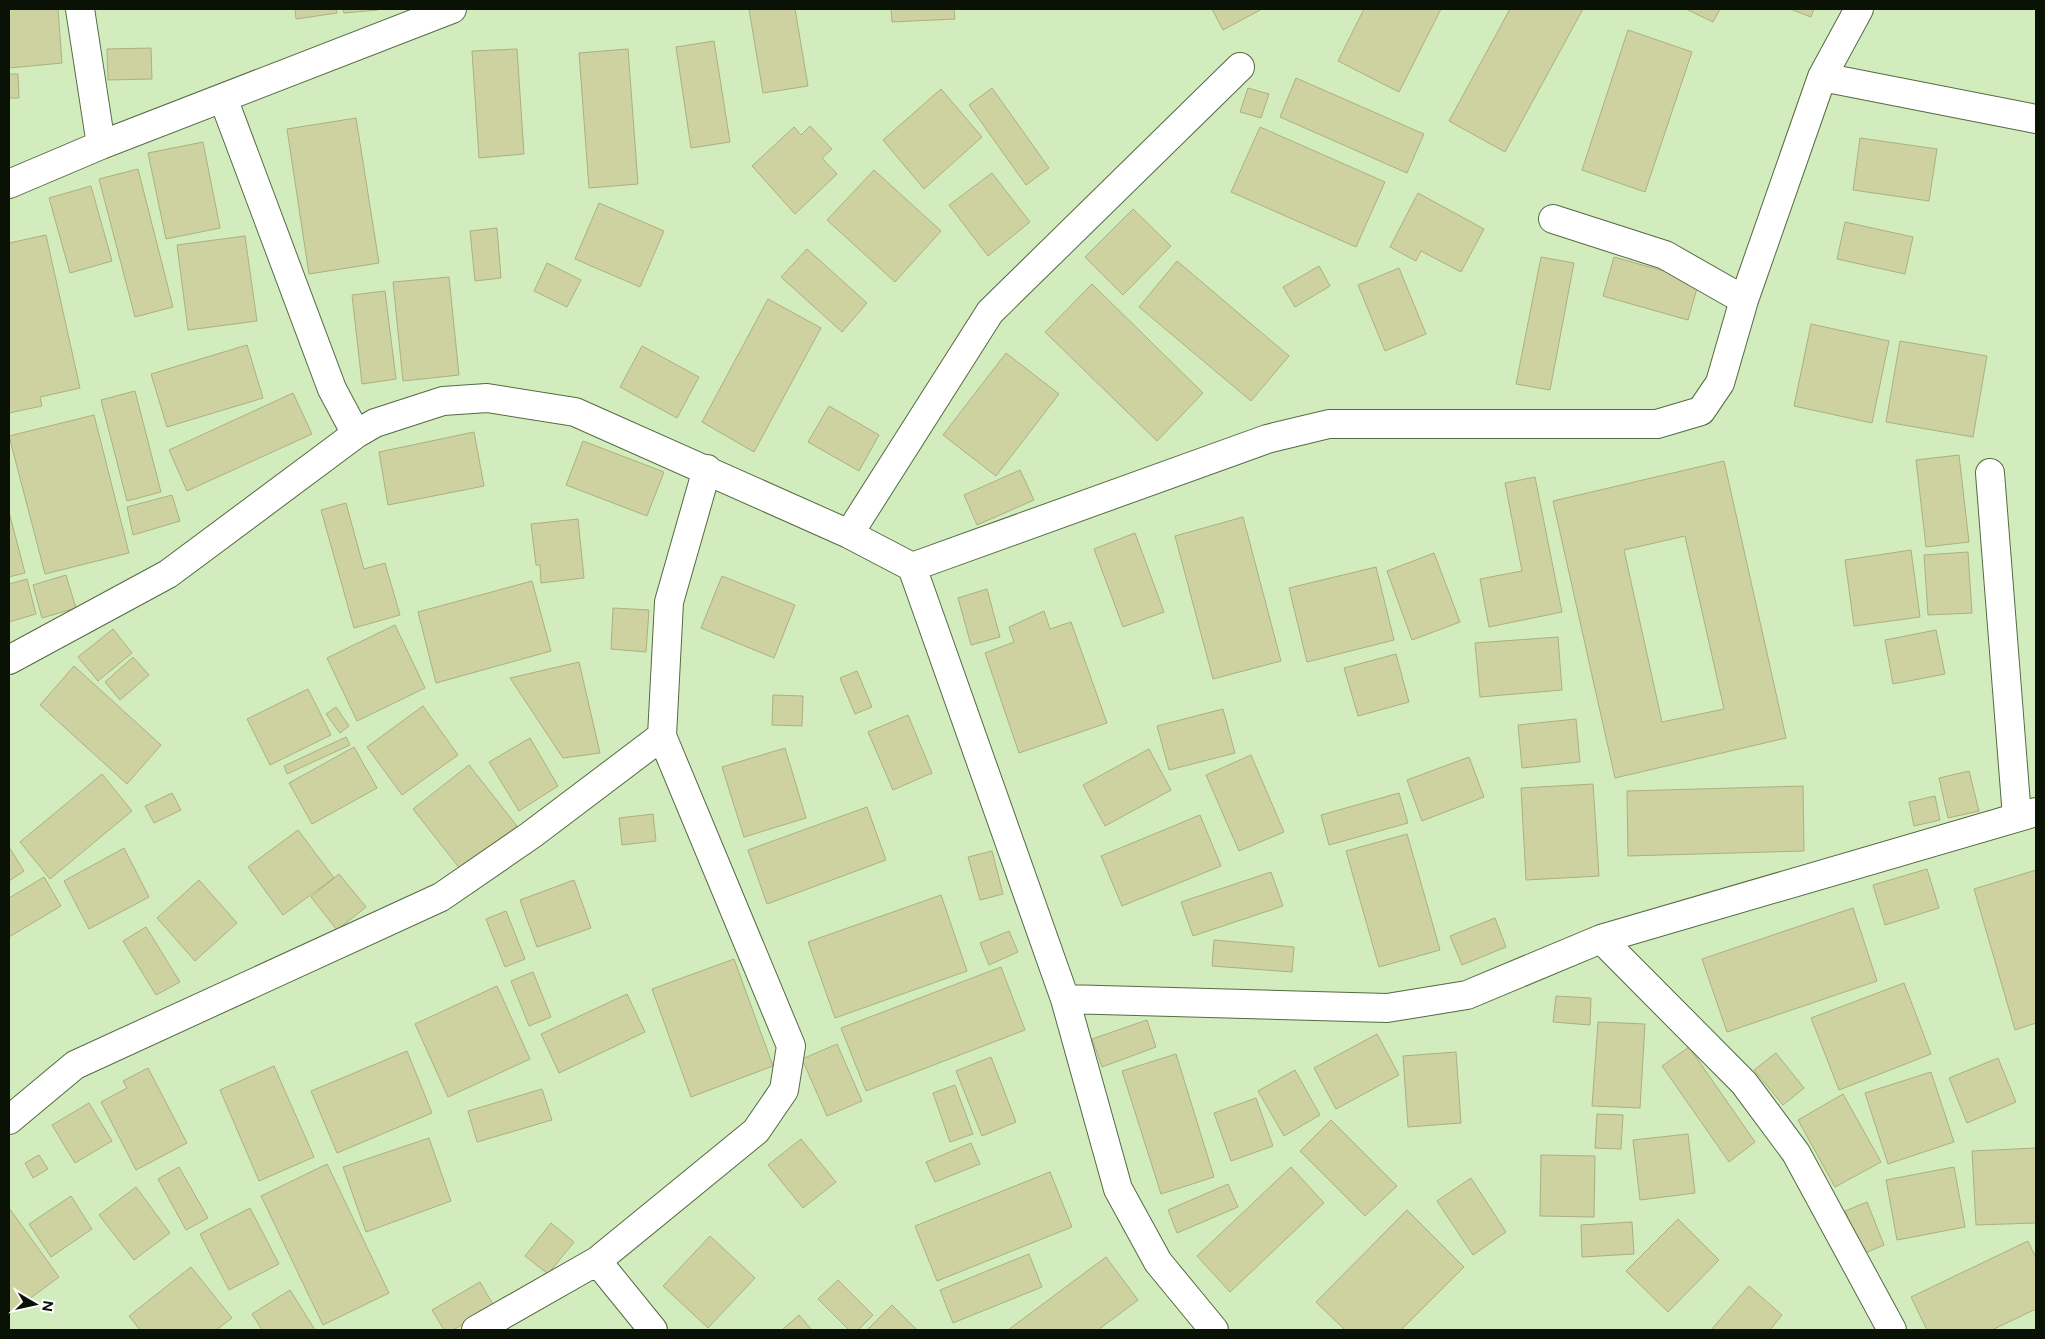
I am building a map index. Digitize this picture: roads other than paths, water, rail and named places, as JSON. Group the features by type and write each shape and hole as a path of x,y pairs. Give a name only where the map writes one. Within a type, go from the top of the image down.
{"street":[{"path":"80,9 102,145"},
{"path":"9,184 102,145 452,9"},
{"path":"912,567 1267,439 1329,424 1657,424 1701,411 1720,384 1744,300 1822,77 1859,9"},
{"path":"849,534 990,312 1240,67"},
{"path":"1822,77 2036,119"},
{"path":"223,98 332,389 356,434"},
{"path":"1553,220 1665,255 1744,300"},
{"path":"9,660 168,574 356,434 375,423 444,401 487,398 575,412 707,469 849,534 912,567 1065,999 1118,1189 1158,1262 1214,1330"},
{"path":"476,1330 597,1261 756,1131 784,1090 791,1046 662,736 669,602 707,469"},
{"path":"1065,999 1386,1008 1467,995 1602,938 2027,815 1990,473"},
{"path":"9,1120 75,1065 441,897 531,835 662,736"},
{"path":"1602,938 1744,1083 1791,1145 1892,1330"},
{"path":"597,1261 653,1330"}]}
